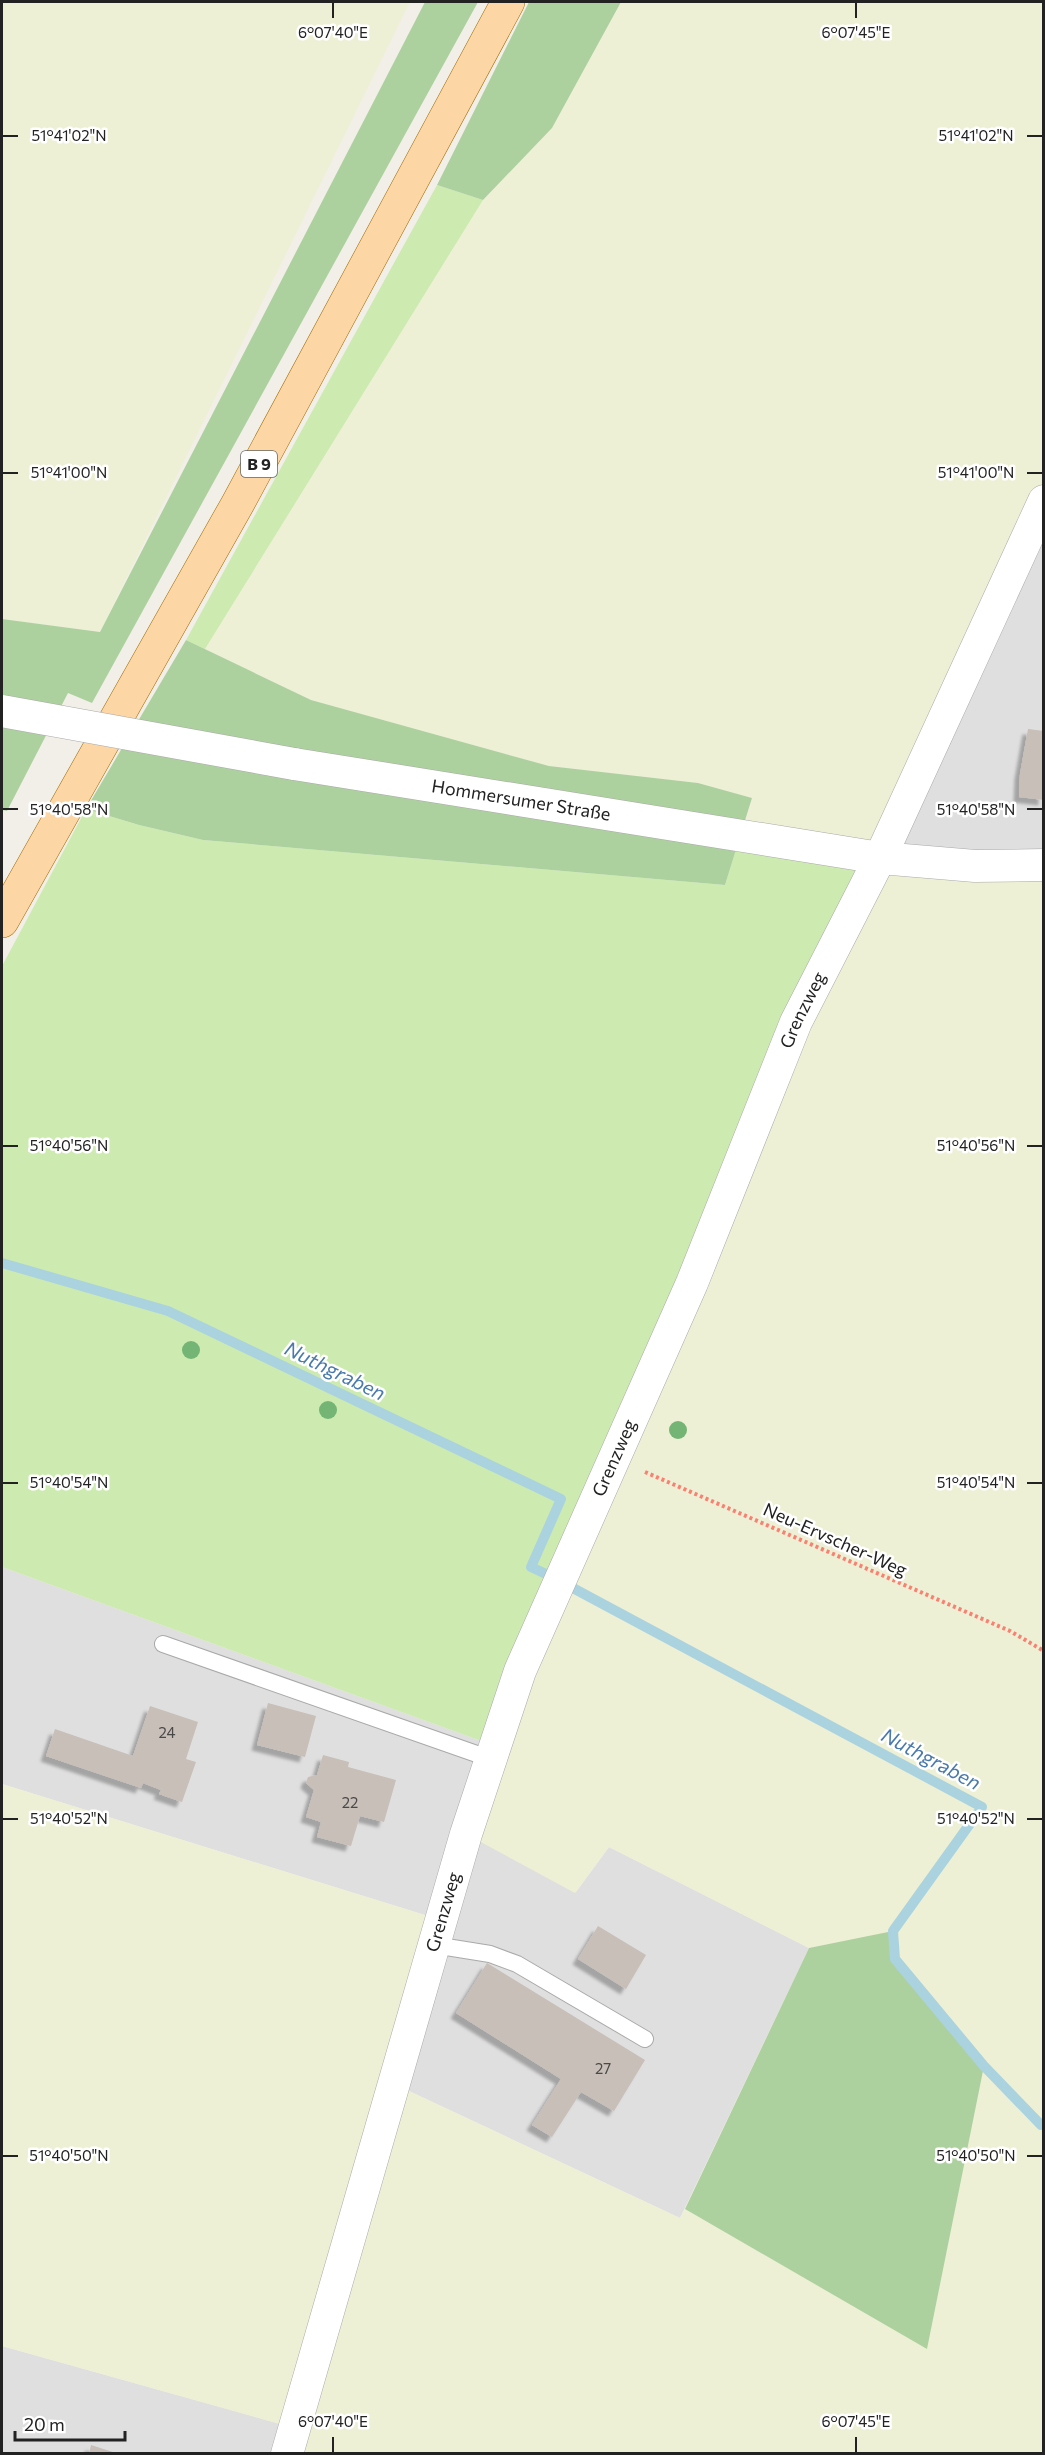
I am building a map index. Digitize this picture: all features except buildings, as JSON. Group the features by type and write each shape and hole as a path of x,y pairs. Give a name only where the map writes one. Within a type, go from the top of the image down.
{"main road":[{"name":"B 9","path":"2,921 237,505 508,2"}],"street":[{"name":"Grenzweg","path":"287,2454 466,1834 520,1671 692,1283 796,1022 880,858 1044,501"},
{"name":"Hommersumer Straße","path":"2,711 294,764 880,858 975,866 1044,865"}],"lane":[{"path":"163,1644 491,1759"},
{"path":"434,1945 490,1954 517,1964 645,2039"}],"path":[{"name":"Neu-Ervscher-Weg","path":"614,1458 1010,1631 1044,1651"}],"shaded area":[{"path":"1043,501 1043,865 880,858"},
{"path":"2,1567 495,1746 576,1892 609,1847 809,1948 680,2218 394,2084 441,1920 2,1784"},
{"path":"2,2346 295,2428 287,2453 2,2453"}],"green space":[{"path":"2,2 410,2 100,632 2,619"},
{"path":"425,2 478,2 92,703 68,693 7,811 2,810 2,619 100,632"},
{"path":"529,2 621,2 552,128 483,200 437,185"},
{"path":"621,2 1043,2 1043,501 880,858 1043,865 1043,2453 287,2453 294,2428 2,2346 2,1784 441,1920 394,2084 680,2218 685,2209 927,2348 984,2066 895,1959 893,1932 809,1948 609,1847 575,1893 466,1834 752,798 698,783 549,766 311,700 205,649 483,200 552,128"},
{"path":"437,185 483,200 205,649 186,640"},
{"path":"186,640 311,700 549,766 698,783 752,798 725,885 203,840 139,825 86,809"},
{"path":"86,809 139,825 203,840 725,885 740,836 880,858 495,1746 2,1567 2,966"},
{"path":"893,1931 895,1959 984,2066 927,2349 685,2209 809,1948"}],"waterway":[{"name":"Nuthgraben","path":"2,1263 168,1311 561,1499 531,1567 546,1574"},
{"name":"Nuthgraben","path":"571,1587 982,1807 893,1931 895,1959 984,2066 1041,2125"}]}
